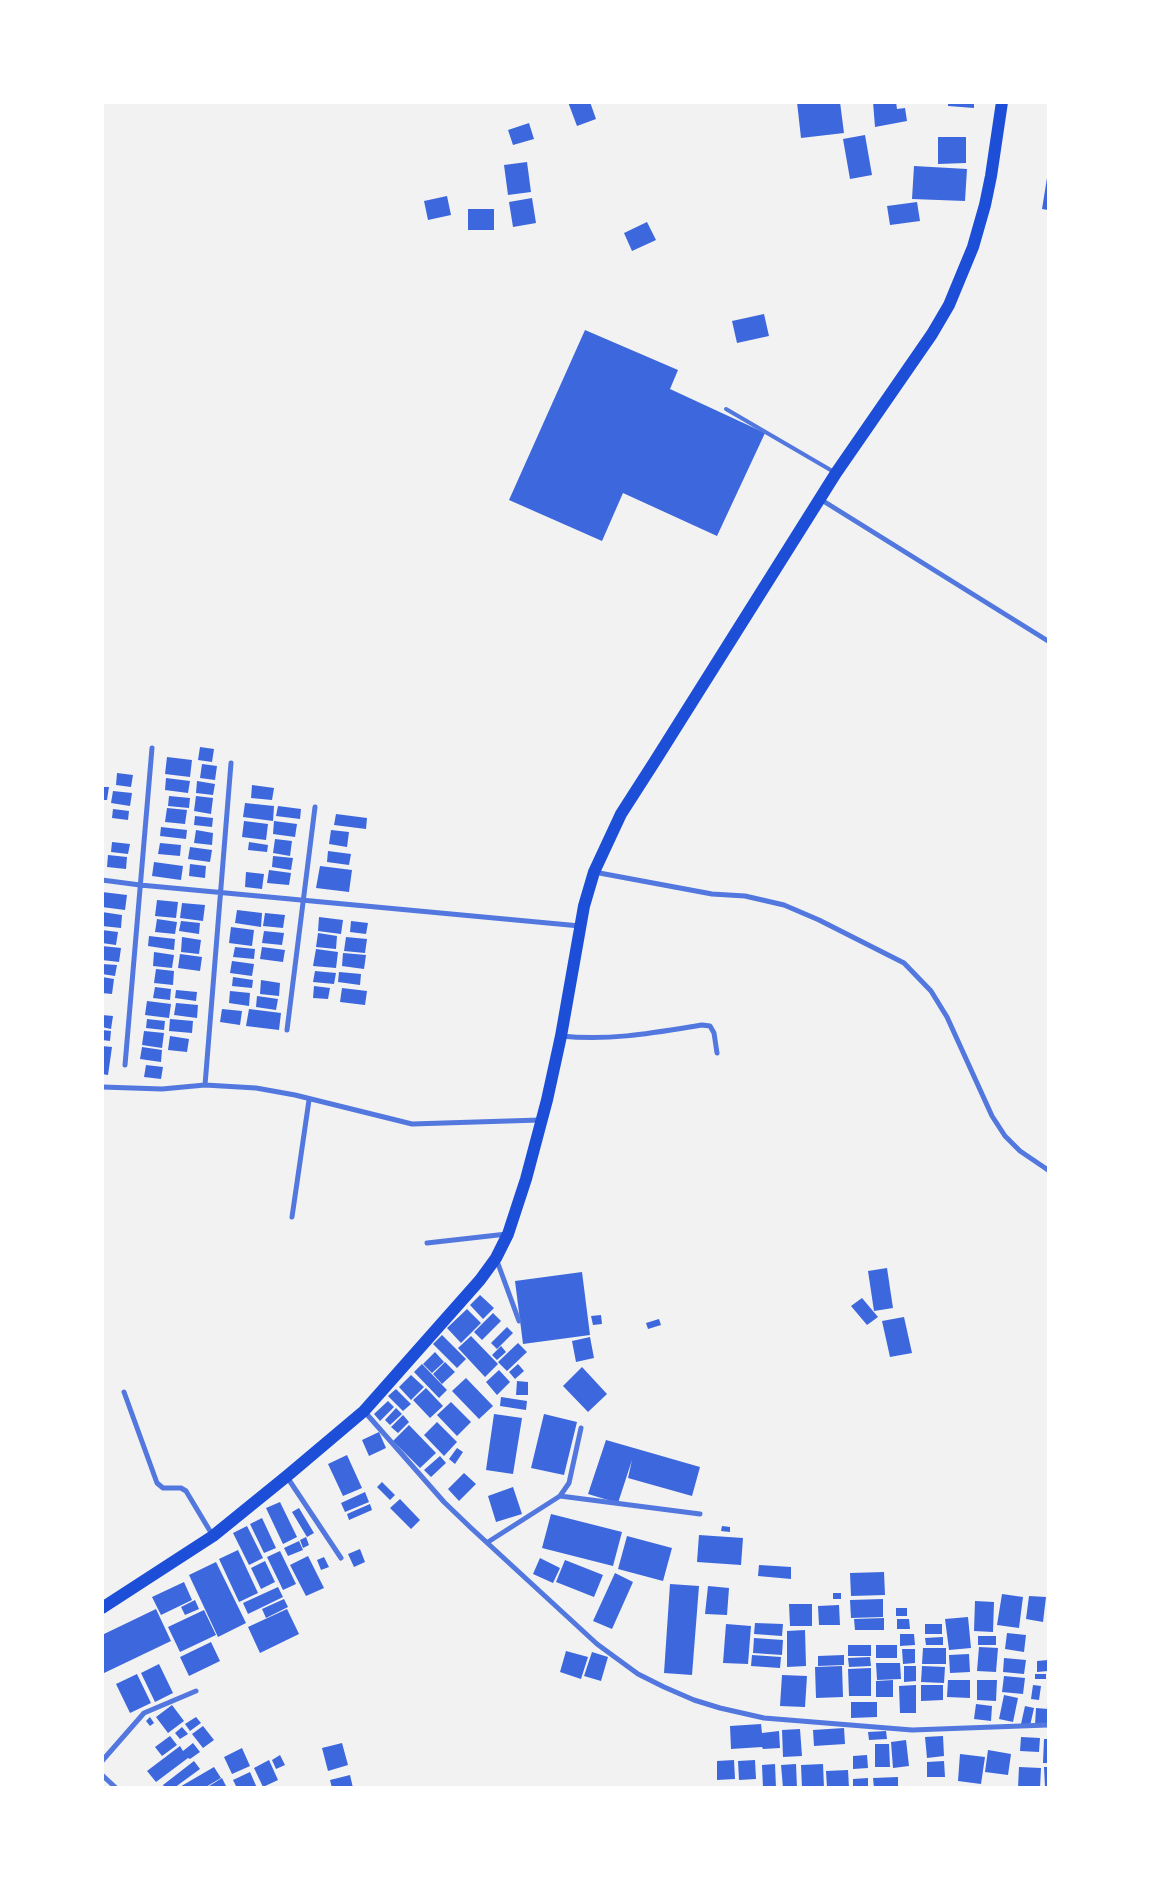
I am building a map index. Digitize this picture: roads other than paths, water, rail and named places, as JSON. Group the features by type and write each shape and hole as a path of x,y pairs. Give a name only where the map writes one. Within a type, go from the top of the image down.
{"main road":[{"path":"102,1608 214,1536 364,1411 480,1280 496,1258 508,1234 526,1179 541,1120 561,1036 584,906 594,872 622,814 836,473 932,334 949,305 962,276 985,205 1002,102"}],"street":[{"path":"820,499 1048,641"},
{"path":"125,1065 152,748"},
{"path":"205,1086 231,763"},
{"path":"287,1030 314,807"},
{"path":"594,872 712,894 744,896 784,904 904,963 931,991 947,1017 992,1116 1005,1136 1020,1151 1048,1170"},
{"path":"102,880 220,893 580,926"},
{"path":"561,1036 598,1039 702,1025 710,1026 714,1033 717,1053"},
{"path":"102,1087 162,1089 205,1086 256,1088 412,1124 541,1120"},
{"path":"292,1217 310,1100"},
{"path":"427,1243 508,1234"},
{"path":"496,1258 519,1321"},
{"path":"124,1392 157,1483 163,1488 181,1488 186,1491 214,1536"},
{"path":"364,1411 444,1502 597,1644 638,1674 694,1700 764,1718 912,1730 1048,1726"},
{"path":"488,1542 560,1496 569,1483 582,1428"},
{"path":"287,1476 341,1558"},
{"path":"560,1496 700,1514"},
{"path":"102,1761 144,1713 196,1691"},
{"path":"102,1775 116,1788"}],"lane":[{"path":"726,409 836,473"}]}
